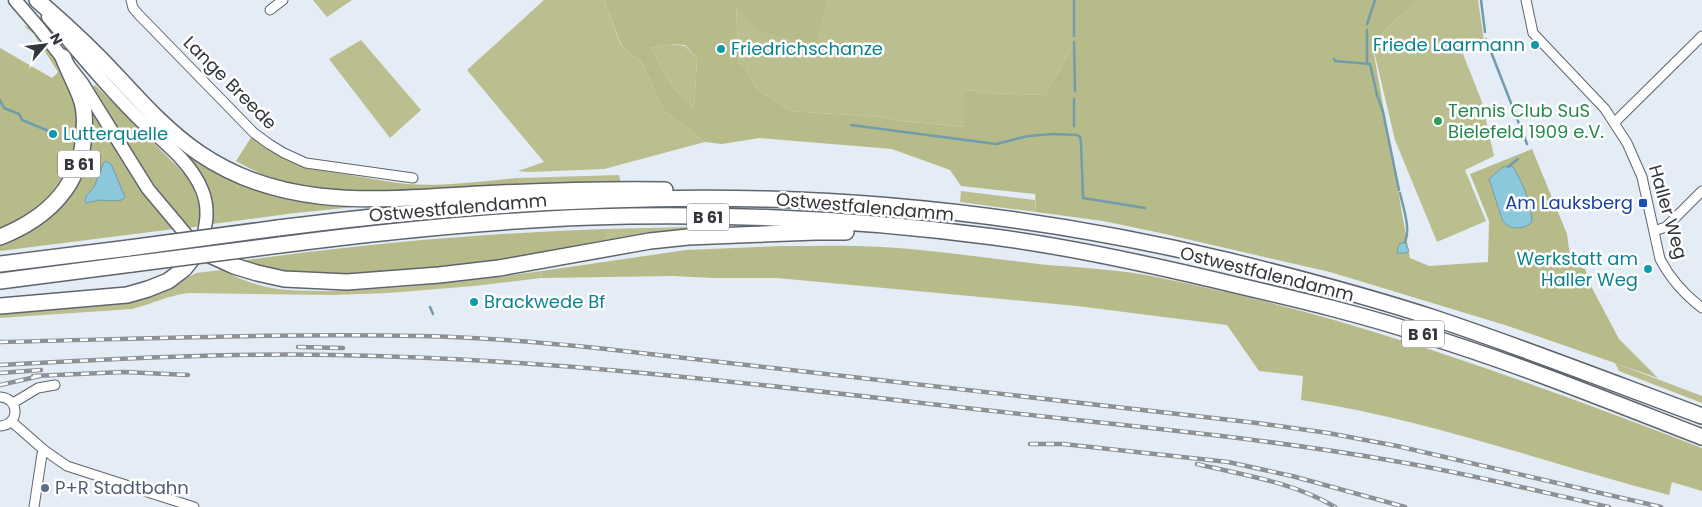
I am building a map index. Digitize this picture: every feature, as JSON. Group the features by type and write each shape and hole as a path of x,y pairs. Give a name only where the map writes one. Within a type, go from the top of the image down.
{"highway":[{"path":"36,0 93,52 171,131 201,154 240,176 287,191 332,198 382,198 562,190 637,190 718,192 766,199"},
{"name":"B 61","path":"0,237 22,228 56,202 74,177 80,160 84,140 85,119 80,97 63,57"},
{"name":"Ostwestfalendamm","path":"0,264 394,215 561,202 766,199 852,203 994,218 1100,234 1226,260 1331,287 1432,318 1534,353 1702,416"},
{"name":"Ostwestfalendamm","path":"0,281 397,231 555,219 692,216 767,218 927,230 996,238 1135,262 1320,305 1421,334 1533,372 1702,437"},
{"name":"B 61","path":"199,250 234,266 284,279 347,282 490,269 650,241 688,237 816,232 875,233 995,244 1093,260 1135,262"},
{"path":"0,306 127,295 148,289 168,280 184,269 199,250"}],"main road":[{"path":"15,0 63,57 108,124 148,189 199,250"},
{"path":"36,0 118,98 178,155 194,174 202,190 207,208 207,223 199,250"}],"street":[{"name":"Lange Breede","path":"131,0 133,8 139,15 254,133 269,144 306,163 413,178"},
{"path":"270,10 283,0"},
{"name":"Haller Weg","path":"1526,0 1532,33 1605,109 1615,122 1627,143 1642,177 1657,249 1665,268 1680,287 1702,308"},
{"path":"1615,122 1702,36"},
{"path":"1654,232 1666,227 1702,191"},
{"path":"13,403 38,388 55,385"},
{"path":"0,397 5,397 13,403 16,412 12,422 6,426 0,426"},
{"path":"12,422 44,450 67,466 194,507"},
{"path":"34,507 44,450"}],"green space":[{"path":"313,0 352,0 327,17"},
{"path":"544,0 604,0 620,43 625,50 641,61 664,111 705,142 604,169 518,171 544,162 467,70"},
{"path":"604,0 828,0 817,42 783,37 759,29 752,25 736,7 739,63 746,68 757,89 791,111 879,117 965,127 964,89 987,93 1045,95 1075,42 1074,0 1413,0 1413,4 1372,43 1410,258 1429,266 1488,262 1489,221 1470,174 1532,149 1567,234 1571,264 1585,269 1591,286 1619,339 1658,378 1508,326 1330,272 1103,221 1036,212 1035,194 961,186 950,170 892,149 759,138 722,144 705,142 664,111 641,61 625,50 620,42","holes":["670,44 685,45 697,58 694,107 672,86 651,48"]},
{"path":"828,0 1074,0 1075,42 1045,95 987,93 965,89 966,127 879,117 791,111 757,89 746,68 739,63 736,6 752,25 817,41"},
{"name":"Tennis Club SuS Bielefeld 1909 e.V.","path":"1413,0 1478,0 1484,41 1463,54 1482,102 1494,156 1465,170 1486,221 1437,242 1395,140 1372,43 1413,4"},
{"path":"24,26 30,27 48,48 70,80 82,132 63,186 30,214 0,228 0,48 52,78 58,72 33,33"},
{"path":"361,40 421,110 390,138 329,59"},
{"path":"670,44 685,46 697,58 694,107 672,86 651,48"},
{"path":"95,85 189,178 200,206 199,226 189,228 149,178 93,86"},
{"path":"88,102 174,229 0,251 0,243 38,225 59,209 72,189"},
{"path":"252,136 286,159 309,167 335,172 421,185 518,178 518,185 399,191 339,190 310,187 270,177 236,161"},
{"path":"193,155 208,164 355,205 355,207 212,224 189,159"},
{"path":"619,175 621,184 518,185 518,178"},
{"path":"961,191 1035,200 1036,212 960,202"},
{"path":"739,228 607,245 606,229"},
{"path":"606,229 607,245 530,259 349,276 284,272 240,261 422,240"},
{"path":"782,246 902,248 1038,264 1100,269 1161,278 1231,293 1300,311 1435,351 1569,398 1702,448 1702,491 1672,482 1669,495 1394,418 1301,400 1303,376 1259,371 1227,325 1077,306 777,278 673,276 541,278 542,271 686,250"},
{"path":"221,270 249,282 271,288 320,291 362,290 466,281 542,271 541,278 474,286 388,293 333,295 189,293 132,309 0,318 0,312 142,298 168,289 196,273"},
{"path":"1615,363 1702,396 1702,403 1619,371"}],"water":[{"path":"104,162 111,164 125,197 122,200 100,200 86,203 86,196 94,187"},
{"path":"1503,167 1513,167 1517,173 1530,208 1532,222 1518,228 1513,228 1503,221 1489,179"},
{"path":"1405,242 1409,251 1397,253 1399,244"}],"waterway":[{"path":"1074,0 1074,36"},
{"path":"1367,24 1375,0"},
{"path":"1481,0 1485,32"},
{"path":"1367,30 1367,63"},
{"path":"1486,39 1527,144"},
{"path":"1074,42 1075,91"},
{"path":"1334,59 1335,61 1370,64 1383,112 1399,190"},
{"path":"1074,99 1074,126"},
{"path":"0,100 4,108 19,114 22,120 51,132"},
{"path":"851,125 996,144 1028,136 1077,135 1080,137 1081,143 1083,198 1145,208"},
{"path":"1508,167 1518,159"},
{"path":"1400,193 1407,224 1405,242"},
{"path":"430,307 433,314"}],"railway":[{"path":"0,342 368,335 486,339 597,348 1257,423 1328,433 1397,446 1661,507"},
{"path":"298,347 343,348"},
{"path":"0,365 208,356 333,355 492,361 571,367 808,390 1287,444 1421,466 1609,507"},
{"path":"0,373 41,370"},
{"path":"33,376 124,372 188,375"},
{"path":"0,385 40,376"},
{"path":"1030,444 1063,444 1228,462 1292,476 1405,507"},
{"path":"1197,464 1285,485 1319,498 1335,507"}],"place":[{"name":"Friede Laarmann","path":"1535,45"},
{"name":"Friedrichschanze","path":"721,49"},
{"name":"Tennis Club SuS Bielefeld 1909 e.V.","path":"1438,121"},
{"name":"Lutterquelle","path":"53,134"},
{"name":"Am Lauksberg","path":"1643,203"},
{"name":"Werkstatt am Haller Weg","path":"1648,269"},
{"name":"Brackwede Bf","path":"474,302"},
{"name":"P+R Stadtbahn","path":"45,488"}]}
